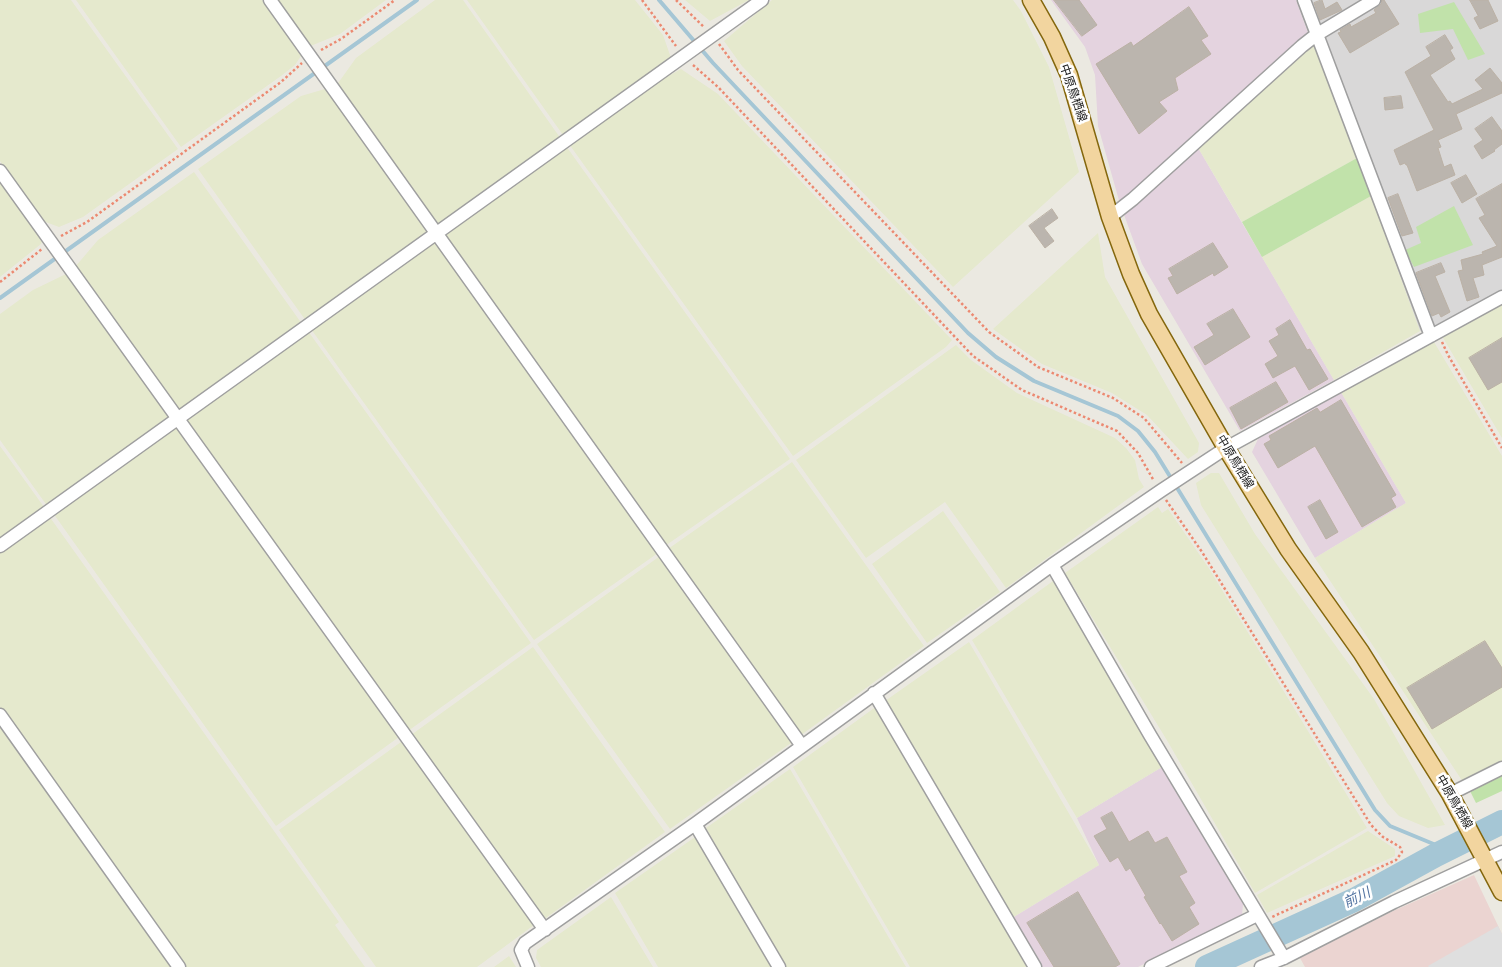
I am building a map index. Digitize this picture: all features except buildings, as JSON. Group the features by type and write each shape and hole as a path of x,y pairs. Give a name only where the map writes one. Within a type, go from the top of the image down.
{"main road":[{"name":"中原鳥栖線","path":"1031,0 1052,37 1069,75 1110,217 1131,274 1149,314 1226,448 1288,549 1361,652 1450,794 1502,892"}],"street":[{"path":"270,0 802,746"},
{"path":"0,546 762,0"},
{"path":"1304,0 1316,35 1434,334"},
{"path":"1110,217 1133,199 1302,46 1316,35 1374,0"},
{"path":"0,171 545,930"},
{"path":"528,967 521,950 526,943 695,824 1052,565 1226,448 1502,298"},
{"path":"1052,565 1260,920 1281,952"},
{"path":"874,694 1035,967"},
{"path":"0,715 179,967"},
{"path":"1450,794 1502,768"},
{"path":"695,824 779,967"},
{"path":"1262,967 1281,952 1394,902 1484,857 1502,852"},
{"path":"1151,967 1260,920"}],"path":[{"path":"0,282 51,242 86,222 281,82 310,57 341,39 395,0"},
{"path":"642,0 687,55 973,356 1022,390 1117,431 1138,453 1167,501 1202,552 1371,826 1383,837 1400,847 1402,852 1396,860 1269,918 1260,920"},
{"path":"676,0 738,70 990,332 1038,367 1113,398 1144,418 1182,463 1185,475"},
{"path":"1434,334 1502,448"}],"shaded area":[{"path":"1051,0 1296,0 1308,33 1120,204 1098,126 1095,75 1085,47"},
{"path":"1296,0 1502,0 1502,299 1420,331 1314,42 1308,33"},
{"path":"1197,146 1334,380 1240,431 1142,264 1123,212"},
{"path":"1341,392 1406,503 1315,558 1252,452 1258,439"},
{"path":"1162,767 1243,904 1242,915 1138,967 1040,967 1012,918 1099,865 1077,818"},
{"path":"1474,875 1502,934 1502,967 1305,967 1300,958 1391,912"},
{"path":"1498,926 1502,934 1502,967 1428,966"}],"green space":[{"path":"0,0 71,0 178,149 83,217 59,227 43,221 0,161"},
{"path":"76,0 262,0 301,56 295,65 281,76 181,147"},
{"path":"275,0 386,0 340,34 308,47"},
{"path":"435,0 463,0 561,139 441,226 436,225 336,86 356,58"},
{"path":"467,0 635,0 663,35 671,58 563,135"},
{"path":"685,0 749,0 710,21"},
{"path":"772,0 1013,0 1021,11 1049,67 1079,172 953,287 742,66 724,41"},
{"path":"1454,2 1485,54 1468,60 1453,29 1420,33 1418,14"},
{"path":"1314,42 1357,158 1242,222 1197,146"},
{"path":"681,69 718,94 952,340 946,347 793,456 569,144 656,83"},
{"path":"325,89 429,231 306,321 198,169 301,96"},
{"path":"566,146 790,459 665,546 444,236 445,233"},
{"path":"1357,158 1371,196 1262,257 1242,222"},
{"path":"194,172 302,324 181,412 176,410 75,267 98,240"},
{"path":"0,179 43,239 41,244 0,277"},
{"path":"1371,196 1420,331 1334,380 1262,257"},
{"path":"1454,206 1473,245 1414,267 1405,250 1421,243 1416,227"},
{"path":"1098,233 1105,277 1199,443 1198,452 1188,459 1147,415 1112,393 1042,364 993,329"},
{"path":"430,242 437,243 658,553 534,640 311,329"},
{"path":"66,274 170,415 169,420 48,507 0,440 0,314 33,290"},
{"path":"1502,304 1502,438 1442,336"},
{"path":"308,331 531,643 408,731 185,422 186,418"},
{"path":"1434,342 1502,456 1502,763 1463,782 1315,558 1406,503 1341,392"},
{"path":"956,345 971,360 1017,393 1115,438 1135,460 1139,479 1144,487 1006,588 945,502 866,558 796,460"},
{"path":"172,427 178,427 399,737 276,826 53,513"},
{"path":"0,446 44,507 0,539"},
{"path":"792,462 924,646 801,735 668,549"},
{"path":"1211,473 1219,473 1255,534 1374,699 1445,825 1428,828 1399,816 1387,803 1201,505 1196,483"},
{"path":"1158,507 1162,513 1168,509 1208,567 1367,828 1255,893 1168,742 1065,573"},
{"path":"943,511 1000,592 927,643 872,564"},
{"path":"49,516 339,922 335,925 365,967 186,967 0,707 0,550"},
{"path":"660,556 791,738 791,743 670,829 537,644"},
{"path":"1053,581 1162,767 1077,818 972,640"},
{"path":"969,642 1099,865 1012,918 885,701"},
{"path":"533,647 665,832 543,920 411,735"},
{"path":"877,706 1029,967 910,967 793,767"},
{"path":"0,724 174,967 0,967"},
{"path":"401,742 534,925 477,967 376,967 279,830"},
{"path":"790,769 906,967 786,967 706,828"},
{"path":"1502,771 1502,791 1476,803 1468,787"},
{"path":"1368,831 1395,849 1395,856 1267,913 1257,895"},
{"path":"698,835 773,967 658,967 615,893"},
{"path":"611,897 653,967 541,967 536,958 537,950"},
{"path":"509,956 516,967 494,967"}],"waterway":[{"path":"0,298 417,0"},
{"path":"659,0 713,63 968,333 996,357 1034,381 1118,416 1138,431 1155,452 1375,810 1390,826 1436,845 1463,841"},
{"name":"前川","path":"1207,967 1354,900 1436,855 1502,822"}]}
